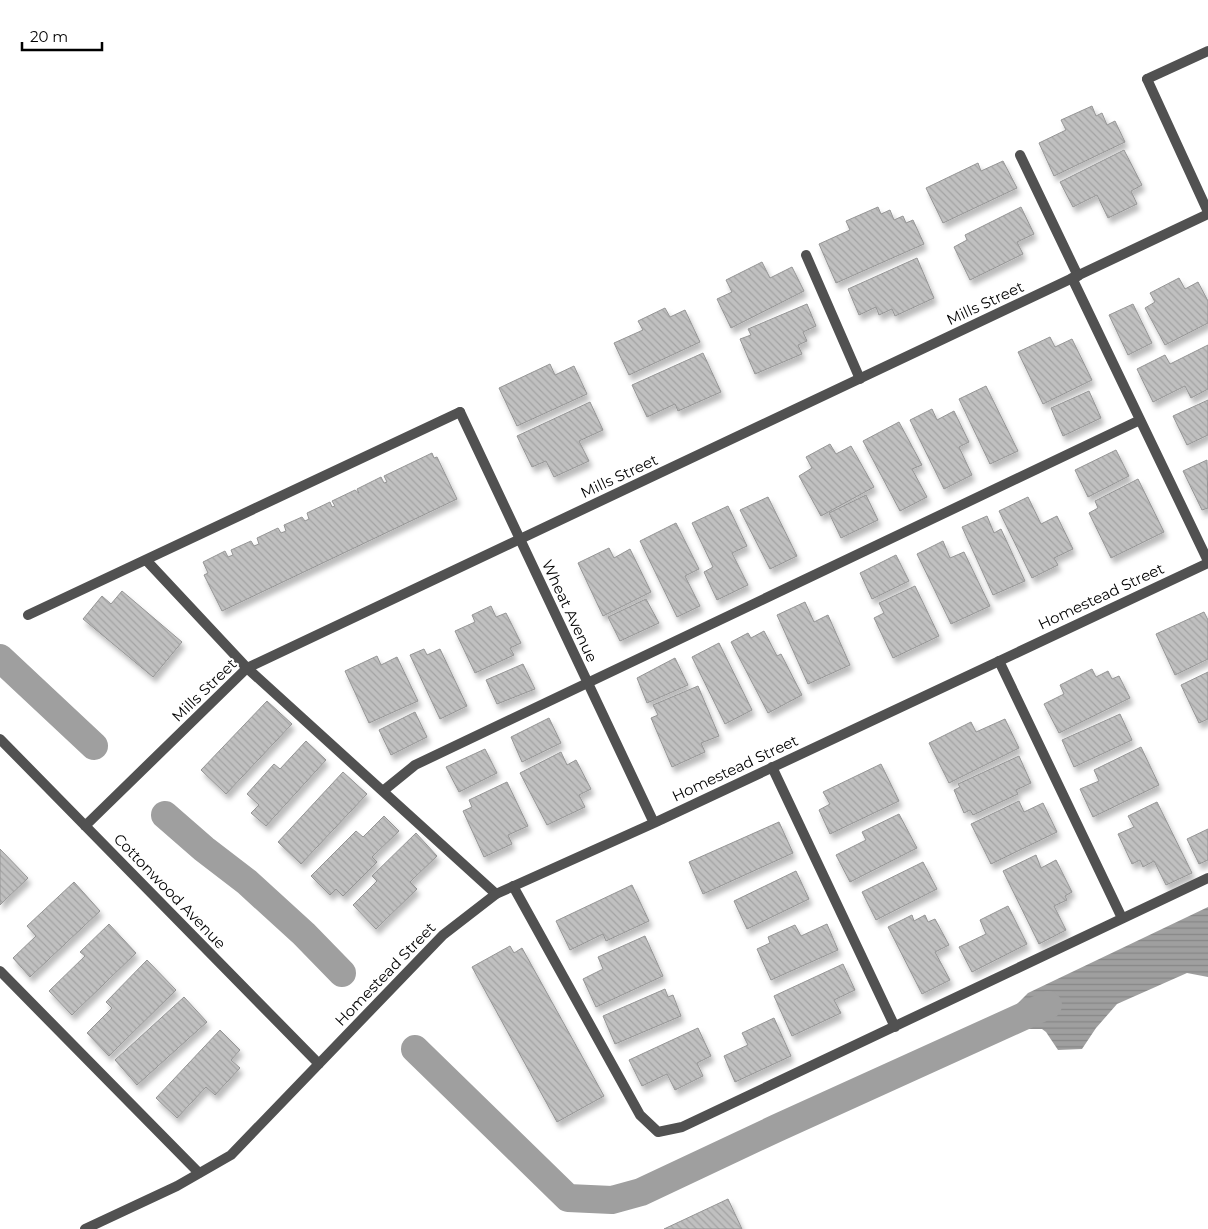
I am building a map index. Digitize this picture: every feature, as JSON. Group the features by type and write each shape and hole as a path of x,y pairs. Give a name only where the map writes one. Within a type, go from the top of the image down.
{"street":[{"path":"1208,51 1147,79 1208,213"},
{"path":"1020,155 1140,420 1208,562"},
{"name":"Mills Street","path":"86,826 248,668 1208,213"},
{"path":"806,255 860,379"},
{"name":"Wheat Avenue","path":"146,560 460,412 654,823"},
{"path":"383,791 415,766 1140,420"},
{"path":"28,615 146,560 248,668 496,894"},
{"name":"Homestead Street","path":"84,1229 177,1186 231,1155 443,935 496,894 654,823 1208,562"},
{"path":"999,661 1122,918"},
{"name":"Cottonwood Avenue","path":"0,739 319,1064"},
{"path":"772,767 895,1027"},
{"path":"513,886 640,1115 658,1132 682,1127 1208,878"},
{"path":"0,971 199,1174"}],"shaded area":[{"path":"1208,907 1208,977 1187,973 1117,1004 1096,1028 1082,1049 1058,1050 1042,1029 1027,1029 1015,1021 1016,1005 1028,993"}],"building":[{"path":"1092,106 1096,116 1102,113 1107,125 1115,121 1125,142 1054,176 1039,143 1066,130 1061,120"},
{"path":"1124,150 1142,185 1131,191 1137,204 1108,218 1097,195 1073,207 1060,182"},
{"path":"1003,161 1017,188 943,223 926,188 978,163 981,171"},
{"path":"878,207 881,214 890,210 894,220 903,216 906,223 913,220 924,244 836,283 819,244 850,230 846,221"},
{"path":"1021,207 1034,234 1017,242 1023,254 970,280 954,247 967,240 965,235"},
{"path":"917,258 934,298 895,316 892,309 879,315 876,307 859,315 848,289"},
{"path":"762,262 770,278 792,267 804,291 731,328 717,299 732,292 726,280"},
{"path":"1179,278 1185,289 1198,282 1208,301 1208,323 1165,345 1145,308 1155,302 1150,293"},
{"path":"807,304 816,326 803,332 807,341 798,345 802,354 755,374 740,339 751,335 748,329"},
{"path":"1133,304 1152,343 1128,355 1109,315"},
{"path":"665,308 670,317 685,310 700,342 629,375 614,343 643,330 638,321"},
{"path":"1050,337 1055,347 1072,339 1092,380 1043,404 1018,352"},
{"path":"1208,345 1208,389 1191,398 1185,386 1153,402 1137,369 1165,355 1170,364"},
{"path":"703,353 721,392 678,411 675,404 647,417 632,385"},
{"path":"550,364 555,375 574,366 587,394 517,426 499,388"},
{"path":"986,386 1018,451 990,464 959,399"},
{"path":"1089,391 1101,418 1063,436 1051,408"},
{"path":"1208,400 1208,435 1187,445 1173,416"},
{"path":"590,402 603,430 579,441 589,461 554,477 546,461 532,467 517,436"},
{"path":"932,409 937,420 954,411 969,442 959,447 972,475 944,489 910,420"},
{"path":"899,422 922,465 912,469 927,497 900,511 863,441"},
{"path":"830,444 836,454 851,446 874,487 821,516 799,476 812,468 806,457"},
{"path":"1116,450 1129,476 1088,497 1075,470"},
{"path":"432,453 434,458 437,457 457,499 222,611 204,575 208,573 203,562 225,551 228,557 233,555 231,550 251,541 254,546 259,544 257,538 278,528 281,533 286,531 284,525 302,517 305,521 309,519 307,513 330,502 332,507 335,506 332,501 355,490 359,493 357,489 381,477 384,483 387,482 384,476"},
{"path":"1207,460 1208,508 1202,510 1183,471"},
{"path":"1138,479 1164,532 1111,558 1089,513 1098,508 1095,501"},
{"path":"866,495 878,520 841,538 829,513"},
{"path":"768,497 797,556 770,569 740,510"},
{"path":"1028,497 1041,524 1057,516 1073,549 1054,558 1058,565 1032,578 999,511"},
{"path":"728,506 747,546 732,553 748,585 717,600 704,572 713,567 692,523"},
{"path":"987,516 994,533 1001,529 1025,581 993,595 962,527"},
{"path":"676,523 699,569 685,576 700,606 677,617 640,541"},
{"path":"943,541 950,558 964,552 990,606 951,624 917,554"},
{"path":"609,548 614,558 630,549 651,592 603,616 578,563"},
{"path":"896,555 909,581 872,599 860,573"},
{"path":"915,586 939,636 893,658 874,618 884,613 879,603"},
{"path":"122,591 182,642 153,677 83,619 102,596 111,604"},
{"path":"646,599 659,623 620,641 608,617"},
{"path":"805,602 814,622 828,615 850,665 808,684 777,615"},
{"path":"491,606 496,617 506,613 521,643 510,648 514,655 475,673 455,631 475,622 472,615"},
{"path":"1204,612 1208,620 1208,659 1175,675 1156,634"},
{"path":"764,631 777,656 781,654 802,695 768,713 731,642 748,633 751,638"},
{"path":"719,643 752,710 725,724 692,657"},
{"path":"424,649 427,655 440,649 467,706 440,719 410,655"},
{"path":"377,656 381,665 397,657 418,701 369,723 345,671"},
{"path":"675,658 688,685 647,703 637,678"},
{"path":"523,664 535,689 497,704 486,680"},
{"path":"1092,669 1096,677 1108,671 1112,679 1119,676 1130,698 1059,733 1044,704 1064,694 1060,685"},
{"path":"1208,672 1208,719 1199,723 1181,685"},
{"path":"698,686 719,736 701,743 705,752 672,767 651,718 658,715 653,705"},
{"path":"267,701 292,724 226,794 201,770"},
{"path":"415,712 427,737 391,755 379,730"},
{"path":"1120,714 1132,740 1074,767 1062,740"},
{"path":"549,718 561,743 522,762 511,737"},
{"path":"1005,719 1019,748 949,783 929,743 971,722 976,732"},
{"path":"306,741 326,760 266,826 251,813 259,805 247,794 274,764 280,769"},
{"path":"1141,747 1159,785 1093,817 1080,789 1099,781 1094,770"},
{"path":"485,749 497,773 459,792 446,767"},
{"path":"561,752 567,765 576,760 591,789 579,795 585,807 547,825 520,773"},
{"path":"1019,756 1031,783 1016,790 1018,794 973,815 970,810 964,813 954,790 960,787 958,784"},
{"path":"881,764 899,801 830,834 819,810 830,804 823,792"},
{"path":"343,772 367,794 301,864 278,842"},
{"path":"507,782 528,826 508,835 512,844 484,857 463,811 472,807 469,800"},
{"path":"1019,801 1024,812 1043,803 1057,832 991,864 971,824"},
{"path":"1157,802 1192,873 1166,885 1154,861 1143,867 1140,860 1132,864 1118,834 1134,827 1128,816"},
{"path":"899,814 917,848 850,882 836,855 866,840 862,832"},
{"path":"384,816 399,831 372,857 377,862 343,896 336,889 330,895 311,876 356,831 363,837"},
{"path":"779,822 793,853 703,894 689,862"},
{"path":"1208,829 1208,860 1199,864 1187,839"},
{"path":"416,833 437,856 410,882 417,889 376,929 353,905 377,881 372,876"},
{"path":"0,849 28,878 0,905"},
{"path":"1036,855 1041,868 1056,860 1072,892 1065,896 1067,900 1054,906 1066,930 1039,944 1003,871"},
{"path":"923,862 937,889 876,920 862,892"},
{"path":"796,871 809,899 747,929 734,901"},
{"path":"74,882 100,911 30,977 13,958 36,936 27,926"},
{"path":"632,885 649,921 606,941 603,934 570,950 556,921"},
{"path":"1008,906 1027,944 972,972 959,947 986,934 980,920"},
{"path":"912,915 914,921 925,915 928,922 935,919 949,945 935,952 950,980 922,994 888,927"},
{"path":"109,924 136,953 72,1015 49,991 85,956 80,952"},
{"path":"827,924 838,950 771,980 757,949 770,943 768,937 795,925 801,936"},
{"path":"645,936 663,976 596,1007 583,979 603,969 598,957"},
{"path":"510,946 514,953 522,948 604,1096 557,1122 472,967"},
{"path":"147,960 176,990 109,1056 87,1033 112,1008 106,1002"},
{"path":"843,964 855,990 834,1000 841,1013 792,1036 774,996"},
{"path":"665,989 668,997 673,995 681,1016 615,1044 603,1016"},
{"path":"184,997 207,1022 137,1085 115,1060"},
{"path":"774,1018 791,1056 735,1082 724,1056 748,1045 742,1033"},
{"path":"698,1028 711,1056 697,1063 703,1076 675,1090 667,1074 642,1086 629,1060"},
{"path":"220,1030 240,1050 231,1060 240,1068 215,1095 206,1087 177,1118 156,1098"},
{"path":"728,1199 742,1229 664,1229"}],"waterway":[{"path":"0,658 94,746"},
{"path":"165,815 204,849 247,882 304,934 342,973"},
{"path":"415,1049 568,1198 612,1200 641,1192 1048,1005"}]}
